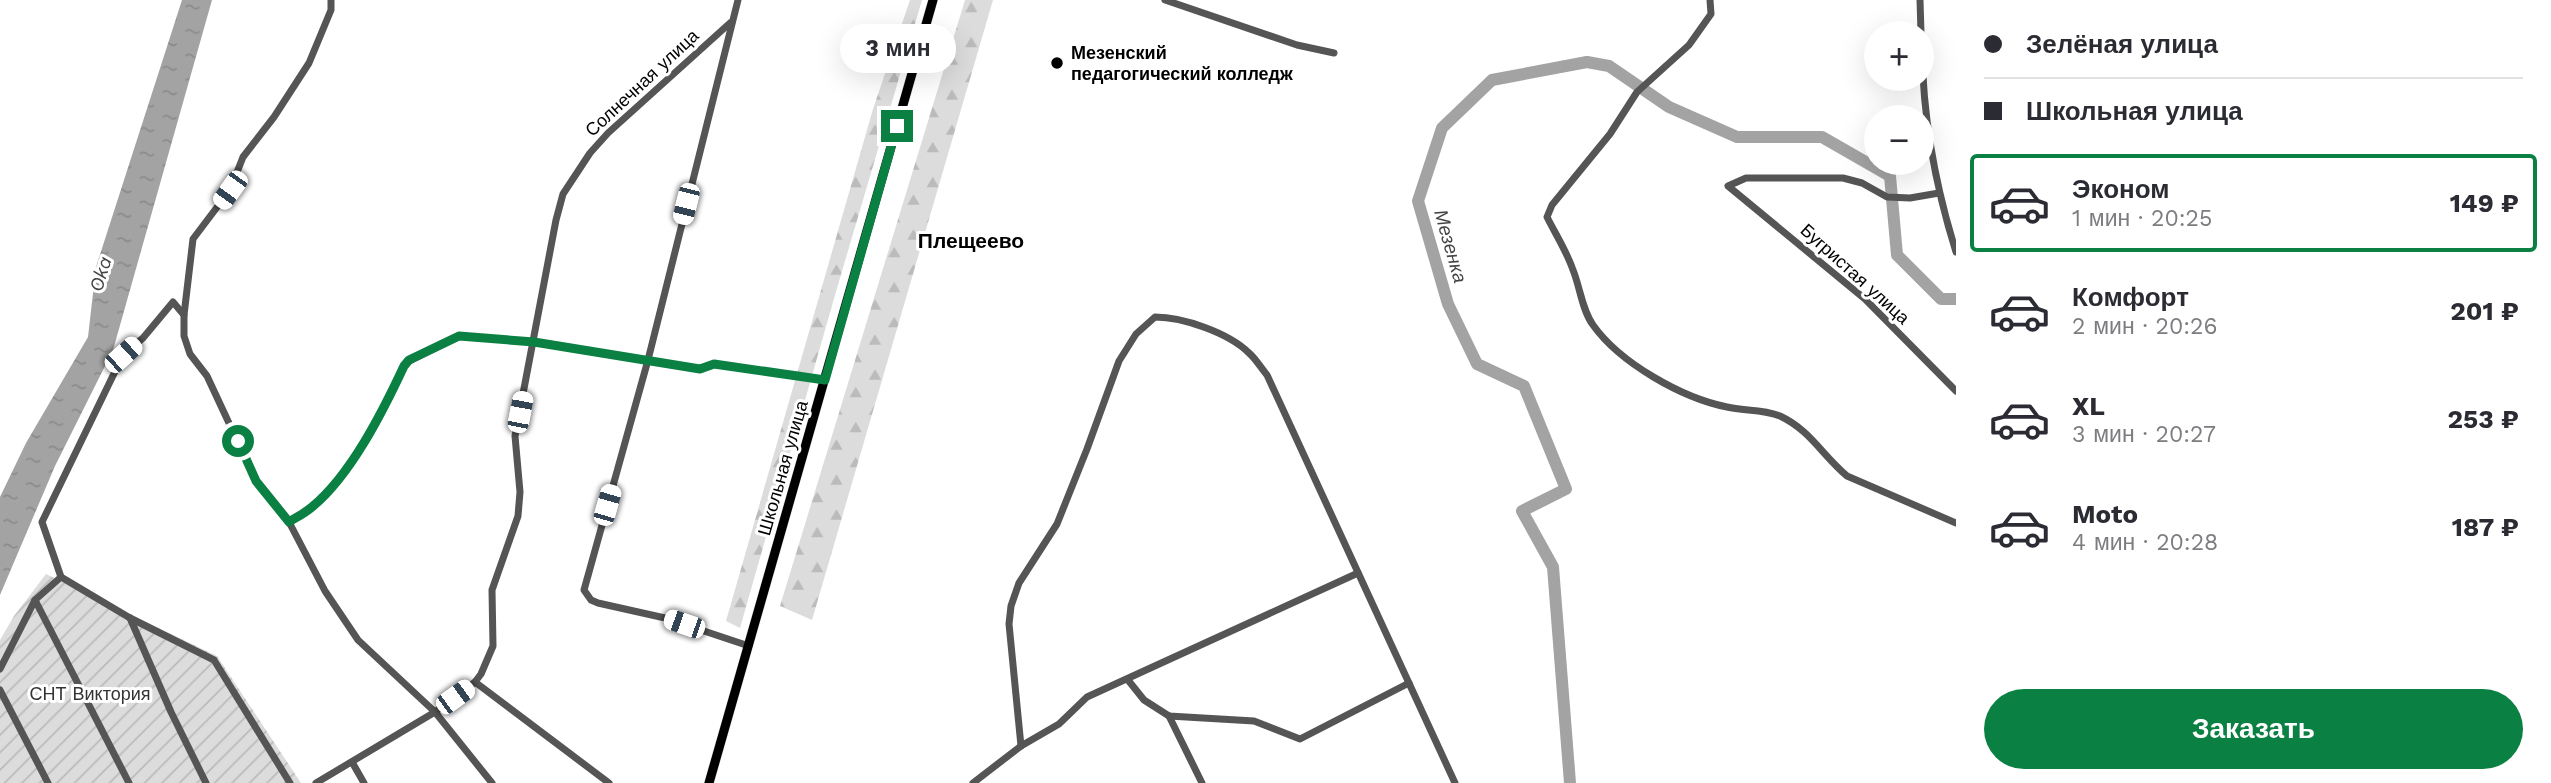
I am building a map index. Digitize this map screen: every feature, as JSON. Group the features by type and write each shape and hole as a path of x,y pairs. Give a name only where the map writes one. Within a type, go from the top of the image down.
{"main road":[{"name":"Школьная улица","path":"709,783 933,0"}],"street":[{"path":"331,0 331,10 309,63 274,117 243,157 230,190 193,239 184,336 190,354 213,387 256,481 289,522 325,591 359,640 435,712 492,783"},
{"path":"738,0 730,23 648,360 584,590 591,600 598,603 665,618 749,646"},
{"path":"1166,0 1297,44 1334,53"},
{"path":"1710,0 1710,14 1689,45 1644,83 1610,134 1552,205 1547,217 1572,267 1590,321 1613,346 1675,389 1725,407 1778,415 1810,435 1835,466 1847,476 1956,523"},
{"path":"1920,0 1921,21"},
{"name":"Солнечная улица","path":"475,682 493,646 492,590 518,516 520,492 515,436 563,194 575,174 608,133 730,23"},
{"path":"1923,91 1924,110 1939,193 1956,252"},
{"name":"Бугристая улица","path":"1939,193 1887,197 1862,183 1843,178 1746,178 1728,186 1865,299 1956,391"},
{"path":"184,315 173,302 143,338 123,355 42,522 61,578 130,618 214,660 290,783"},
{"path":"1021,746 1009,624 1010,606 1019,583 1057,524 1119,361 1136,334 1156,317 1175,317 1221,335 1248,352 1266,375 1455,783"},
{"path":"289,522 312,507 332,486 381,417 409,360 459,336 534,342 700,369 714,364 825,380"},
{"path":"973,783 1021,746 1059,724 1087,697 1358,573"},
{"path":"0,669 35,600 61,578"},
{"path":"35,600 129,783"},
{"path":"130,618 206,783"},
{"path":"1128,680 1144,700 1169,716 1254,721 1300,739 1409,684"},
{"path":"316,783 435,712 475,682 609,783"},
{"path":"0,690 48,783"},
{"path":"1169,716 1202,783"},
{"path":"352,762 364,783"}],"green space":[{"path":"910,0 922,0 740,628 726,621 873,109"},
{"path":"965,0 993,0 812,620 780,606"},
{"name":"СНТ Виктория","path":"46,574 217,656 301,783 0,783 0,640 14,616"}],"water":[{"name":"Oka","path":"182,0 212,0 113,350 55,466 0,595 0,497 26,443 88,337 96,267"}],"waterway":[{"name":"Мезенка","path":"1570,783 1553,567 1522,511 1566,489 1524,386 1477,364 1448,304 1418,201 1442,128 1492,80 1587,62 1609,66 1669,107 1737,137 1822,137 1890,176 1897,255 1941,299 1956,299"}],"place":[{"name":"Мезенский педагогический колледж","path":"1057,63"}],"district":[{"name":"Плещеево","path":"971,241"}],"route":[{"path":"238,441 256,481 289,522 312,507 332,486 381,417 409,360 459,336 534,342 700,369 714,364 825,380 897,126"}]}
